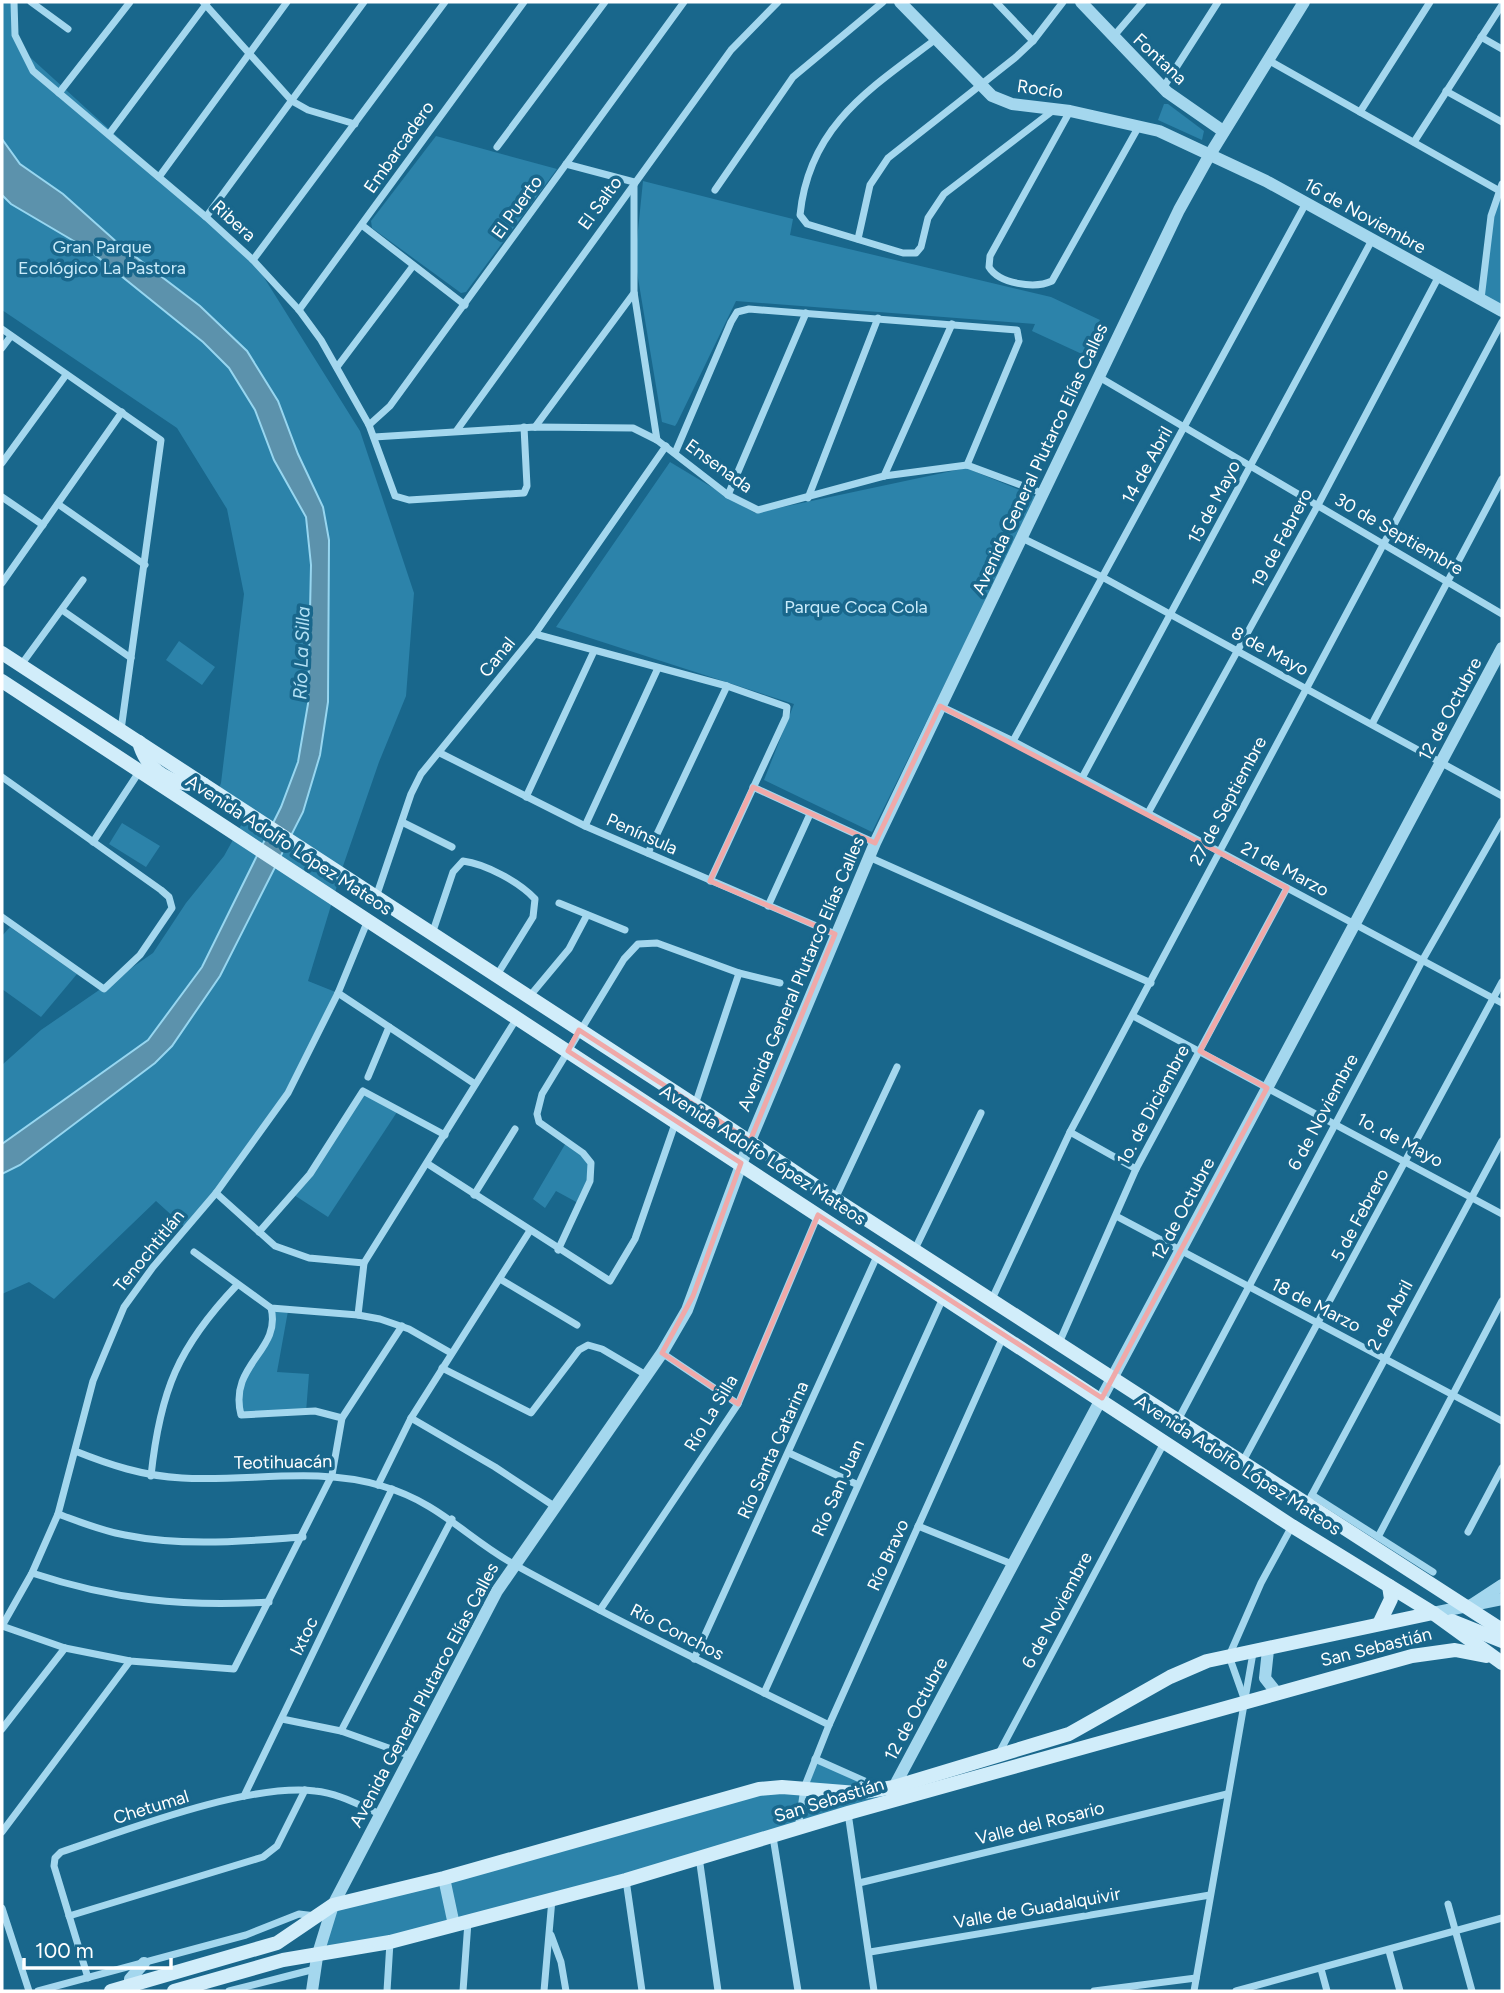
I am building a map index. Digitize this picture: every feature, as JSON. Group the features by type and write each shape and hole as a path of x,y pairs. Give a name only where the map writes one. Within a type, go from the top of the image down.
{"main road":[{"name":"Avenida Adolfo López Mateos","path":"2,653 835,1199 1178,1420 1310,1500 1469,1605 1502,1630"},
{"name":"Avenida Adolfo López Mateos","path":"2,681 1102,1398 1292,1525 1433,1613 1498,1661"},
{"path":"1379,1624 1391,1599 1389,1586"},
{"name":"San Sebastián","path":"111,1991 130,1989 266,1947 286,1939 333,1905 444,1878 771,1787 857,1793 889,1788 1069,1734 1189,1668 1229,1656 1268,1650 1433,1613"},
{"path":"1433,1613 1502,1641"},
{"name":"San Sebastián","path":"174,1991 284,1960 316,1963 626,1880 848,1813 1276,1692 1429,1652 1465,1651 1498,1661"}],"street":[{"name":"Ribera","path":"14,2 13,25 26,60 40,78 206,216 253,260 299,310 337,367 369,425 391,490 399,499 521,495 527,486 524,427"},
{"path":"31,2 68,29"},
{"path":"59,93 130,2"},
{"path":"159,177 287,2"},
{"path":"206,216 365,2"},
{"path":"253,260 445,2"},
{"name":"Embarcadero","path":"299,310 363,226 524,2"},
{"path":"497,147 605,2"},
{"name":"El Puerto","path":"369,425 385,413 684,2"},
{"name":"El Salto","path":"457,430 731,50 778,2"},
{"path":"715,190 793,77 883,2"},
{"name":"Rocío","path":"900,2 979,85 1002,101 1070,111 1159,131 1209,156"},
{"path":"996,2 1033,41"},
{"path":"858,239 870,185 888,158 1033,41 1063,2"},
{"name":"Fontana","path":"1082,2 1163,88 1223,131"},
{"path":"1113,37 1143,2"},
{"path":"1163,88 1218,2"},
{"name":"Avenida General Plutarco Elías Calles","path":"312,1991 316,1963 333,1905 513,1564 662,1353 693,1297 741,1163 875,843 1098,376 1209,156 1304,2"},
{"path":"1360,112 1430,2"},
{"path":"109,135 206,3 248,55 292,101 308,110 355,124"},
{"path":"1414,142 1502,5"},
{"path":"1481,37 1502,49"},
{"path":"936,39 856,99 836,122 815,158 801,208 801,219 807,224 911,254 922,247 928,218 944,194 1056,109"},
{"path":"1268,60 1500,187 1491,216 1481,299"},
{"path":"1446,91 1502,122"},
{"path":"1070,111 990,257 991,271 1032,285 1052,281 1139,126"},
{"name":"16 de Noviembre","path":"1209,156 1242,169 1502,311"},
{"path":"566,164 634,182 635,292 657,440"},
{"name":"14 de Abril","path":"1013,741 1306,203"},
{"path":"363,226 465,305"},
{"name":"15 de Mayo","path":"1082,778 1373,240"},
{"path":"337,367 413,266"},
{"name":"19 de Febrero","path":"1148,813 1318,505 1439,276"},
{"path":"535,427 635,292"},
{"path":"675,453 731,322 737,312 749,309 1013,328 1020,334 1019,341 967,465"},
{"path":"728,495 806,313"},
{"path":"808,498 878,318"},
{"name":"27 de Septiembre","path":"992,1299 1070,1132 1502,322"},
{"path":"884,476 951,324"},
{"path":"2,329 65,375 158,435 161,443 121,730"},
{"path":"2,348 10,336"},
{"path":"2,463 65,375"},
{"name":"30 de Septiembre","path":"1098,376 1502,614"},
{"path":"2,583 122,412"},
{"name":"Ensenada","path":"374,438 524,427 633,428 666,446 728,495 758,510 884,476 967,465 1042,493"},
{"name":"Canal","path":"370,894 402,822 415,784 535,634 666,446"},
{"path":"1372,724 1502,479"},
{"path":"2,497 43,525"},
{"path":"58,504 145,565"},
{"name":"8 de Mayo","path":"1022,538 1104,578 1502,796"},
{"path":"21,665 83,580"},
{"path":"62,610 131,658"},
{"path":"535,634 727,686 787,707 786,717 710,881"},
{"name":"12 de Octubre","path":"889,1788 1102,1398 1502,648"},
{"path":"526,797 594,651"},
{"path":"585,826 658,668"},
{"path":"648,853 727,686"},
{"name":"21 de Marzo","path":"940,706 1013,741 1502,1003"},
{"name":"Península","path":"440,753 585,826 835,934"},
{"path":"93,842 140,771"},
{"path":"2,777 161,890 169,897 172,908 141,955 104,989 2,919"},
{"path":"752,787 875,843"},
{"path":"768,906 810,814"},
{"name":"6 de Noviembre","path":"1178,1420 1422,961 1502,821"},
{"path":"402,822 452,847"},
{"path":"869,857 1151,982"},
{"path":"432,934 453,872 463,861 490,870 528,892 537,903 530,923 497,975"},
{"name":"1o. de Diciembre","path":"1059,1343 1136,1168 1287,888"},
{"path":"559,903 625,930"},
{"path":"529,997 569,949 587,915"},
{"name":"Tenochtitlán","path":"2,1626 32,1573 58,1514 103,1352 124,1307 153,1267 216,1193 288,1093 338,993 369,920"},
{"path":"558,1250 590,1181 591,1163 583,1153 539,1122 537,1114 542,1094 624,959 638,944 657,943 739,973 780,983"},
{"path":"695,1105 739,973"},
{"name":"5 de Febrero","path":"1243,1461 1502,982"},
{"path":"338,993 475,1084"},
{"name":"1o. de Mayo","path":"1133,1016 1502,1214"},
{"path":"358,1315 364,1263 517,1018"},
{"path":"368,1077 389,1027"},
{"path":"835,1199 897,1067"},
{"path":"260,1232 294,1195 363,1091 445,1135"},
{"path":"915,1249 981,1113"},
{"path":"428,1164 529,1232 610,1282 635,1239 676,1121"},
{"path":"474,1195 515,1129"},
{"path":"1070,1132 1136,1168"},
{"name":"2 de Abril","path":"1310,1500 1502,1141"},
{"path":"216,1193 275,1246 298,1256 364,1263"},
{"name":"Río La Silla","path":"600,1610 738,1404 818,1215"},
{"name":"18 de Marzo","path":"1116,1216 1502,1421"},
{"path":"378,1485 411,1418 529,1232"},
{"path":"194,1252 271,1308 358,1315 402,1326 451,1353"},
{"name":"Río Santa Catarina","path":"694,1658 878,1254"},
{"path":"500,1279 577,1325"},
{"path":"151,1476 158,1418 175,1370 196,1332 237,1285"},
{"name":"Río San Juan","path":"764,1693 856,1484 944,1297"},
{"path":"1378,1537 1502,1301"},
{"path":"271,1308 272,1331 238,1390 241,1415 315,1411 342,1418"},
{"path":"2,1626 65,1648 130,1661 234,1669 332,1475 342,1418 402,1326"},
{"name":"Río Bravo","path":"798,1830 804,1788 829,1725 1004,1336"},
{"path":"442,1368 531,1413 579,1350 588,1345 602,1349 646,1375"},
{"path":"662,1353 738,1404"},
{"path":"411,1418 495,1467 554,1506"},
{"name":"6 de Noviembre","path":"997,1756 1165,1441"},
{"name":"Teotihuacán","path":"75,1451 124,1470 151,1476 213,1479 332,1475 378,1485 431,1505 513,1564"},
{"path":"789,1453 856,1484"},
{"path":"1468,1532 1502,1468"},
{"name":"Ixtoc","path":"244,1796 393,1489"},
{"path":"1310,1500 1378,1537 1433,1572"},
{"path":"58,1514 108,1531 157,1540 214,1543 303,1537"},
{"path":"341,1731 452,1519"},
{"path":"918,1525 1012,1564"},
{"path":"1245,1702 1229,1656 1261,1583 1292,1525"},
{"name":"Río Conchos","path":"513,1564 829,1725"},
{"path":"32,1573 93,1591 148,1602 218,1605 269,1602"},
{"path":"1469,1605 1502,1585"},
{"name":"San Sebastián","path":"1433,1613 1502,1599"},
{"path":"2,1729 65,1648"},
{"path":"1268,1650 1265,1678 1276,1692"},
{"path":"1194,1991 1253,1653"},
{"path":"2,1832 130,1661"},
{"path":"282,1719 341,1731 411,1756"},
{"path":"815,1759 889,1788"},
{"path":"69,1916 263,1857 277,1846 305,1790"},
{"name":"Chetumal","path":"88,1978 54,1863 59,1854 244,1796 305,1790 335,1795 380,1814"},
{"name":"Valle del Rosario","path":"859,1883 1227,1794"},
{"path":"848,1813 874,1991"},
{"path":"773,1837 798,1991"},
{"path":"699,1857 718,1991"},
{"path":"444,1878 461,1923 463,1991"},
{"path":"626,1880 642,1991"},
{"name":"Valle de Guadalquivir","path":"870,1952 1210,1895"},
{"path":"544,1991 552,1899"},
{"path":"1448,1904 1472,1991"},
{"path":"2,1908 29,1991"},
{"name":"San Sebastián","path":"38,1991 253,1933 299,1914 317,1916"},
{"path":"1236,1991 1253,1989 1502,1918"},
{"path":"550,1933 561,1962 566,1991"},
{"path":"387,1991 390,1942"},
{"path":"1389,1951 1399,1991"},
{"path":"130,1989 132,1975 144,1963"},
{"name":"San Sebastián","path":"229,1991 239,1990 316,1963"},
{"path":"1321,1969 1327,1991"},
{"path":"1094,1991 1196,1978"}],"highlighted area":[{"path":"940,706 1287,888 1200,1051 1267,1088 1102,1398 818,1215 738,1404 662,1353 693,1296 741,1163 568,1051 579,1030 750,1141 835,934 710,881 753,787 875,843"}],"green space":[{"name":"Gran Parque Ecológico La Pastora","path":"2,2 15,2 12,14 21,49 253,260 360,431 414,593 406,696 379,762 343,866 308,981 338,993 300,1071 187,1229 156,1201 54,1299 29,1282 2,1294 2,1065 41,1030 153,953 186,903 224,856 244,820 214,801 221,783 244,594 227,509 177,428 2,310"},
{"path":"1164,104 1168,104 1204,131 1202,140 1158,120"},
{"path":"436,136 557,169 466,292 461,293 372,228 371,221"},
{"path":"643,181 793,219 790,235 1051,297 1100,320 1082,354 1032,331 1035,324 736,301 675,426 662,422 635,260"},
{"path":"1502,184 1502,311 1481,299 1491,216"},
{"name":"Parque Coca Cola","path":"670,462 755,513 966,468 1037,497 872,832 764,780 794,704 556,627"},
{"path":"179,641 215,667 202,685 166,660"},
{"path":"122,823 160,846 146,867 109,844"},
{"path":"10,927 77,974 41,1017 2,989 2,936"},
{"path":"363,1091 399,1109 328,1217 294,1195"},
{"path":"567,1141 583,1153 592,1170 580,1204 556,1191 545,1208 533,1199"},
{"path":"271,1308 288,1311 277,1372 309,1374 306,1412 241,1415 238,1389 268,1339"},
{"path":"815,1759 883,1789 885,1803 317,1957 333,1905 743,1793 804,1788"}],"shaded area":[{"path":"2,139 20,164 63,194 120,245 200,306 247,351 278,401 298,454 323,507 329,540 328,702 320,755 303,812 220,976 172,1046 155,1063 20,1165 2,1174 2,1144 148,1040 202,967 281,807 298,762 308,704 311,565 306,517 274,460 255,410 229,368 203,342 89,250 11,204 2,195"}]}
